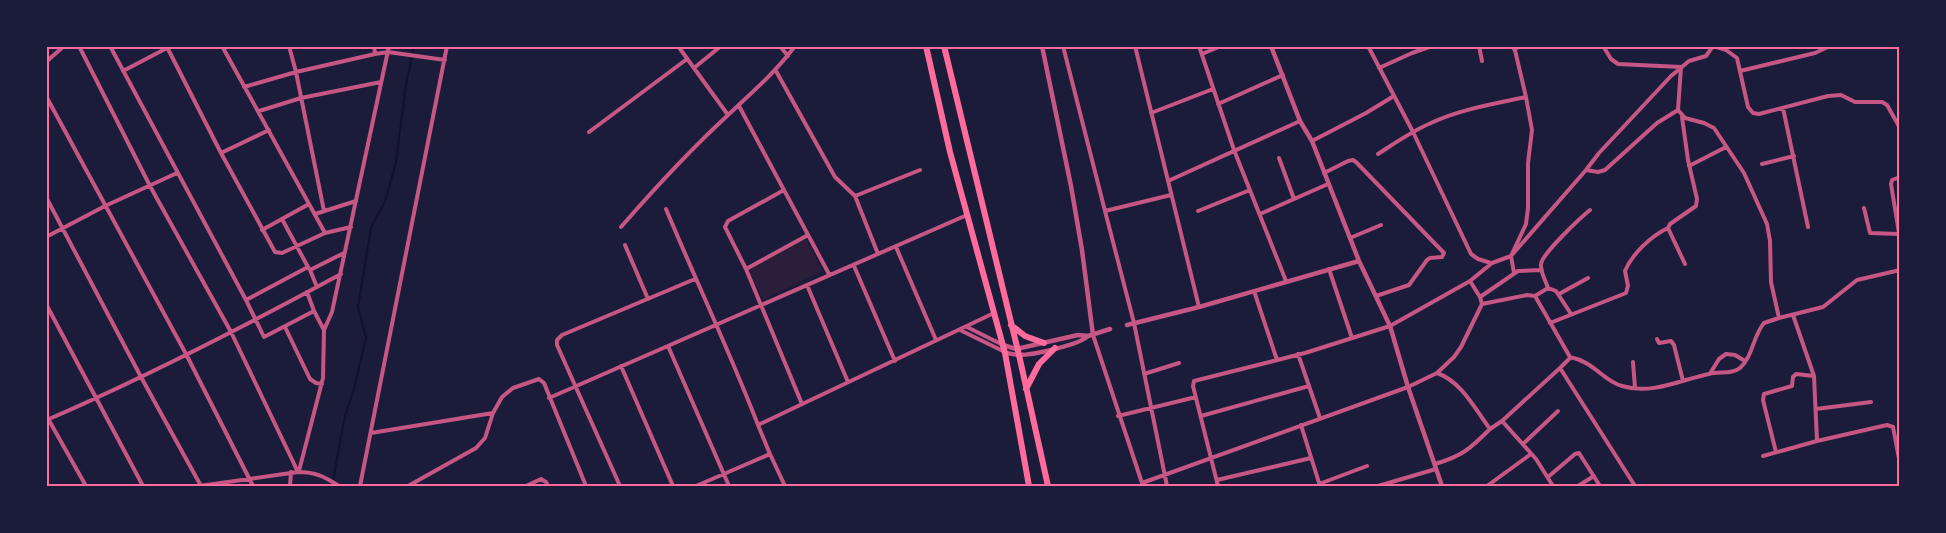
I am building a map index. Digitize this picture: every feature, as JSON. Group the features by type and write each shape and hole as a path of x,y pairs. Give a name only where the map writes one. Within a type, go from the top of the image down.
{"main road":[{"path":"926,46 950,152 1004,349 1029,486"},
{"path":"944,46 1048,486"},
{"path":"1011,325 1025,336 1044,343"},
{"path":"1026,389 1039,364 1054,348"}],"street":[{"path":"46,62 64,46"},
{"path":"79,46 150,186 231,332 298,472"},
{"path":"110,46 264,337 314,311"},
{"path":"222,46 325,233"},
{"path":"289,46 324,211"},
{"path":"374,46 375,54"},
{"path":"298,472 322,384 324,330 332,312 341,274 389,46"},
{"path":"360,486 447,46"},
{"path":"678,46 728,115"},
{"path":"694,68 721,46"},
{"path":"780,46 788,56"},
{"path":"621,227 654,188 776,71 795,46"},
{"path":"1042,46 1082,250 1090,336 1142,485 1408,387 1437,373 1461,347 1482,304 1470,281"},
{"path":"1063,46 1134,323 1167,486"},
{"path":"1135,46 1199,307"},
{"path":"1199,46 1234,150 1286,281"},
{"path":"1202,54 1221,46"},
{"path":"1271,46 1300,121 1312,141 1359,261 1390,326 1442,486"},
{"path":"1368,46 1413,132 1471,254 1478,259 1492,263"},
{"path":"1409,46 1412,52"},
{"path":"1379,68 1412,52 1432,46"},
{"path":"1479,46 1482,61"},
{"path":"1514,273 1511,256 1523,233 1528,208 1528,171 1532,130 1514,48 1522,46"},
{"path":"1603,46 1611,59 1618,64 1681,67"},
{"path":"1218,486 1194,381 1299,354 1390,326 1470,281 1492,263 1511,256 1615,135 1681,67 1689,61 1706,56 1713,46 1732,54 1738,62 1748,106 1753,113 1760,114 1841,95 1855,102 1882,102 1887,105 1899,128"},
{"path":"1740,71 1815,53 1830,46"},
{"path":"123,71 168,47 221,153 275,252 282,253 325,233 351,227"},
{"path":"244,87 296,72 388,52 445,60"},
{"path":"589,132 687,59"},
{"path":"1681,67 1678,110 1688,120 1711,126 1744,173 1767,224 1770,241 1771,282 1779,318"},
{"path":"776,71 835,177 855,196 878,254"},
{"path":"1218,104 1283,75"},
{"path":"259,111 301,98 381,81"},
{"path":"1151,113 1213,89"},
{"path":"46,96 186,354 253,486"},
{"path":"1312,141 1394,96"},
{"path":"1378,154 1413,132 1457,112 1526,97"},
{"path":"739,106 830,274"},
{"path":"1783,108 1808,226"},
{"path":"1586,170 1598,172 1605,170 1657,123 1678,110"},
{"path":"1550,323 1626,293 1629,286 1624,271 1628,263 1648,242 1696,206 1697,199 1689,166 1682,116"},
{"path":"1168,181 1300,121"},
{"path":"221,153 269,130"},
{"path":"1689,166 1726,147"},
{"path":"1762,164 1794,156"},
{"path":"1279,158 1294,199"},
{"path":"1324,173 1353,160 1444,252 1442,257 1427,260 1409,285 1376,296"},
{"path":"855,196 920,170"},
{"path":"46,237 105,206 177,173"},
{"path":"1864,208 1870,233 1899,234 1891,184 1892,180 1899,177"},
{"path":"1260,214 1328,184"},
{"path":"784,190 725,224 725,230 746,269 802,404"},
{"path":"1198,211 1250,190"},
{"path":"1105,211 1171,195"},
{"path":"46,196 200,486 291,472 312,472 322,475 339,486"},
{"path":"315,214 357,201"},
{"path":"262,230 309,204"},
{"path":"666,209 785,486"},
{"path":"1548,288 1542,270 1542,260 1567,231 1590,210"},
{"path":"549,398 968,214"},
{"path":"282,219 317,287"},
{"path":"1350,238 1381,225"},
{"path":"1668,228 1685,264"},
{"path":"746,269 808,235"},
{"path":"625,245 648,299"},
{"path":"896,247 936,340"},
{"path":"246,300 309,268 345,253"},
{"path":"1127,325 1359,261"},
{"path":"854,266 895,361"},
{"path":"1329,269 1352,338"},
{"path":"1480,297 1514,273 1542,270"},
{"path":"1535,296 1570,357 1585,361 1618,385 1653,388 1711,373 1736,370 1745,362 1760,327 1768,320 1823,307 1857,280 1899,270"},
{"path":"86,486 48,417 97,398 141,377 255,321 341,274"},
{"path":"1558,294 1588,278"},
{"path":"620,486 557,345 558,338 695,279"},
{"path":"807,285 848,382"},
{"path":"1548,288 1558,294 1571,314"},
{"path":"1482,304 1527,295 1535,296 1548,288"},
{"path":"1254,291 1277,360"},
{"path":"307,292 324,330"},
{"path":"46,304 143,486"},
{"path":"758,425 994,312"},
{"path":"1793,315 1814,376 1817,441"},
{"path":"966,326 1004,349"},
{"path":"285,327 310,379 322,384"},
{"path":"959,330 1004,349 1017,352 1054,348 1081,341 1110,329"},
{"path":"1017,352 1078,335 1090,336"},
{"path":"1657,339 1659,342 1673,343 1683,381"},
{"path":"668,346 729,486"},
{"path":"1299,354 1320,418"},
{"path":"1711,373 1719,359 1726,354 1745,362"},
{"path":"1378,486 1436,467 1465,453 1570,357"},
{"path":"1633,362 1635,388"},
{"path":"1144,374 1179,363"},
{"path":"621,366 674,486"},
{"path":"1560,368 1635,486"},
{"path":"1437,373 1457,384 1490,429"},
{"path":"1776,452 1763,400 1764,394 1792,386 1793,377 1796,374 1814,376"},
{"path":"408,486 476,448 485,438 497,404 507,392 533,380 542,380 586,486"},
{"path":"1201,416 1309,386"},
{"path":"1118,416 1196,397"},
{"path":"1816,409 1871,402"},
{"path":"1523,444 1558,411"},
{"path":"371,433 493,413"},
{"path":"1502,421 1531,454 1553,486"},
{"path":"1301,425 1319,485 1367,466"},
{"path":"1763,456 1887,425 1893,427 1899,464"},
{"path":"1548,477 1579,453 1600,486"},
{"path":"696,486 770,454"},
{"path":"1487,486 1531,454"},
{"path":"1217,480 1311,458"},
{"path":"290,486 291,472"},
{"path":"1578,486 1594,476"},
{"path":"526,486 541,479 548,486"}],"shaded area":[{"path":"805,238 823,271 763,300 749,270"}],"waterway":[{"path":"332,486 345,416 366,338 358,307 371,227 385,202 396,162 406,85 414,46"}]}
